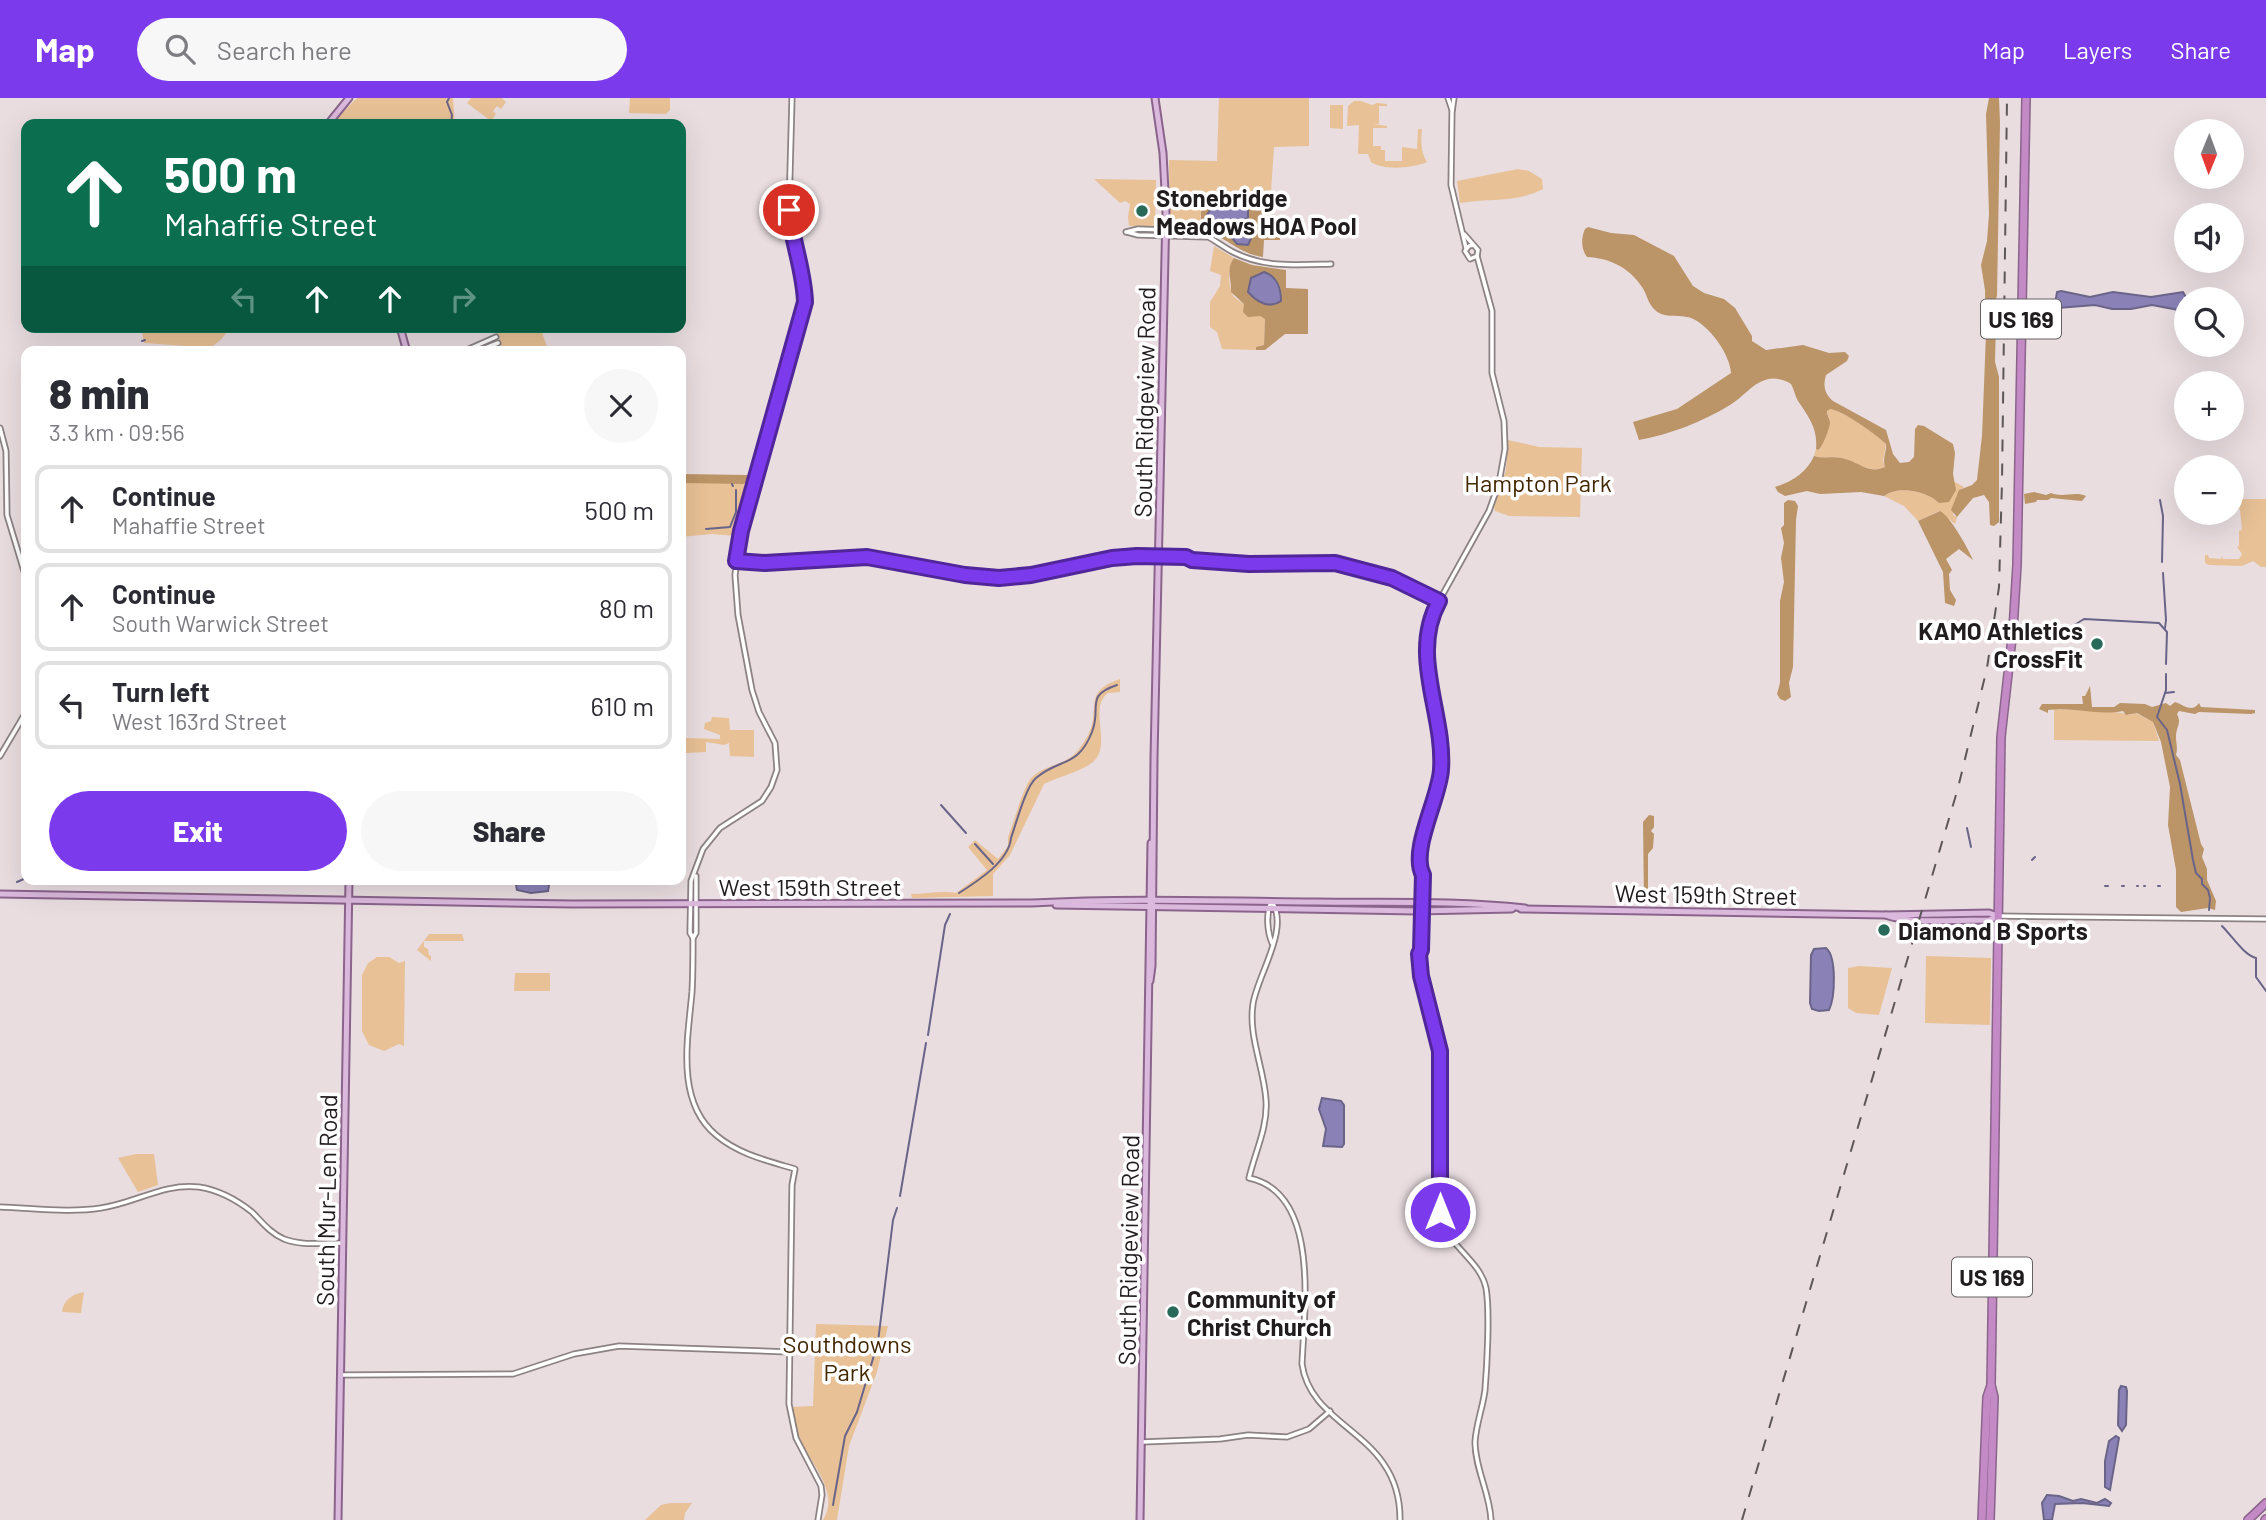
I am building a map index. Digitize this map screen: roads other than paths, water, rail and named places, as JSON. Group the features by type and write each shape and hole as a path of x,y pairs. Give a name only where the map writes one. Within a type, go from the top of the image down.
{"highway":[{"name":"US 169","path":"1990,1520 1994,1397 1991,1385 2002,719 2013,629 2017,565 2026,98"},
{"name":"US 169","path":"1982,1520 1987,1397 1991,1385"},
{"path":"2248,1520 2266,1503"}],"main road":[{"name":"South Ridgeview Road","path":"1140,1520 1165,233 1163,153 1155,98"},
{"path":"332,119 349,100"},
{"name":"South Mur-Len Road","path":"338,1520 349,885"},
{"name":"West 159th Street","path":"0,894 572,904 1502,905 1525,908 1886,915 1989,913 1998,916"}],"street":[{"path":"792,98 789,210 792,233 804,275 805,302 741,531 735,590 740,629 755,699 775,743 777,770 769,791 759,804 720,828 706,843 691,881 694,903 690,933 694,938 686,1060 696,1108 708,1128 728,1144 750,1155 795,1169 792,1185 790,1417 796,1438 821,1486 818,1520"},
{"path":"1448,98 1452,110"},
{"path":"1454,98 1451,185 1463,233 1465,255 1479,271"},
{"path":"1165,233 1138,229 1126,232 1138,235 1195,231 1234,253 1259,262 1331,264"},
{"path":"1463,233 1478,250 1479,271 1492,311 1492,373 1504,421 1505,449 1499,482 1489,511 1428,626 1426,652 1441,768 1438,789 1425,829 1416,944 1421,976 1440,1051 1441,1221 1449,1237 1479,1273 1487,1295 1485,1390 1475,1442 1478,1465 1488,1493 1491,1520"},
{"path":"1466,248 1473,245"},
{"path":"1470,259 1477,256"},
{"path":"476,346 496,337"},
{"path":"490,346 498,343"},
{"path":"0,428 6,451 7,515 21,562"},
{"path":"736,561 765,563 867,557 965,575 999,578 1031,575 1123,558 1186,557 1192,560 1249,564 1335,563 1392,578 1439,601"},
{"path":"0,756 21,720"},
{"path":"1272,906 1269,934 1272,943"},
{"path":"1272,906 1276,935 1253,1004 1252,1024 1266,1105 1263,1130 1249,1178 1274,1190 1291,1210 1297,1225 1304,1263 1304,1375 1316,1398 1372,1449 1387,1468 1397,1491 1400,1520"},
{"name":"West 159th Street","path":"1998,916 2266,919"},
{"path":"0,1207 94,1209 118,1205 162,1189 181,1186 202,1188 232,1199 286,1240 342,1243"},
{"path":"340,1375 513,1374 574,1354 638,1345 738,1352 789,1352"},
{"path":"1142,1442 1248,1436 1287,1437 1309,1429 1330,1411"}],"waterway":[{"path":"449,98 447,102 452,119"},
{"path":"706,529 730,527 736,512 736,490"},
{"path":"2160,500 2163,516 2162,562"},
{"path":"2163,573 2165,628"},
{"path":"2021,633 2025,637 2041,628 2068,629 2084,619 2159,623 2167,632 2166,664"},
{"path":"2166,674 2166,690 2157,717 2167,730 2196,873 2208,890 2209,910"},
{"path":"959,893 991,870 1005,855 1032,782 1044,772 1081,752 1095,723 1097,698 1117,685"},
{"path":"2165,693 2174,692"},
{"path":"941,805 966,833"},
{"path":"1967,828 1971,847"},
{"path":"975,844 993,864"},
{"path":"2032,860 2035,857"},
{"path":"17,882 21,880"},
{"path":"928,1035 945,925 950,914"},
{"path":"2222,926 2243,949 2256,958 2256,977 2266,991"},
{"path":"900,1196 926,1043"},
{"path":"833,1505 845,1436 857,1412 878,1342 893,1220 897,1208"}],"railway":[{"path":"1742,1520 1958,788 1987,668 1999,587 2007,98"}],"place":[{"name":"Stonebridge Meadows HOA Pool","path":"1142,211"},
{"name":"KAMO Athletics CrossFit","path":"2097,644"},
{"name":"Diamond B Sports","path":"1884,930"},
{"name":"Community of Christ Church","path":"1173,1312"}],"park label":[{"name":"Hampton Park","path":"1538,482"},
{"name":"Southdowns Park","path":"847,1357"}]}
